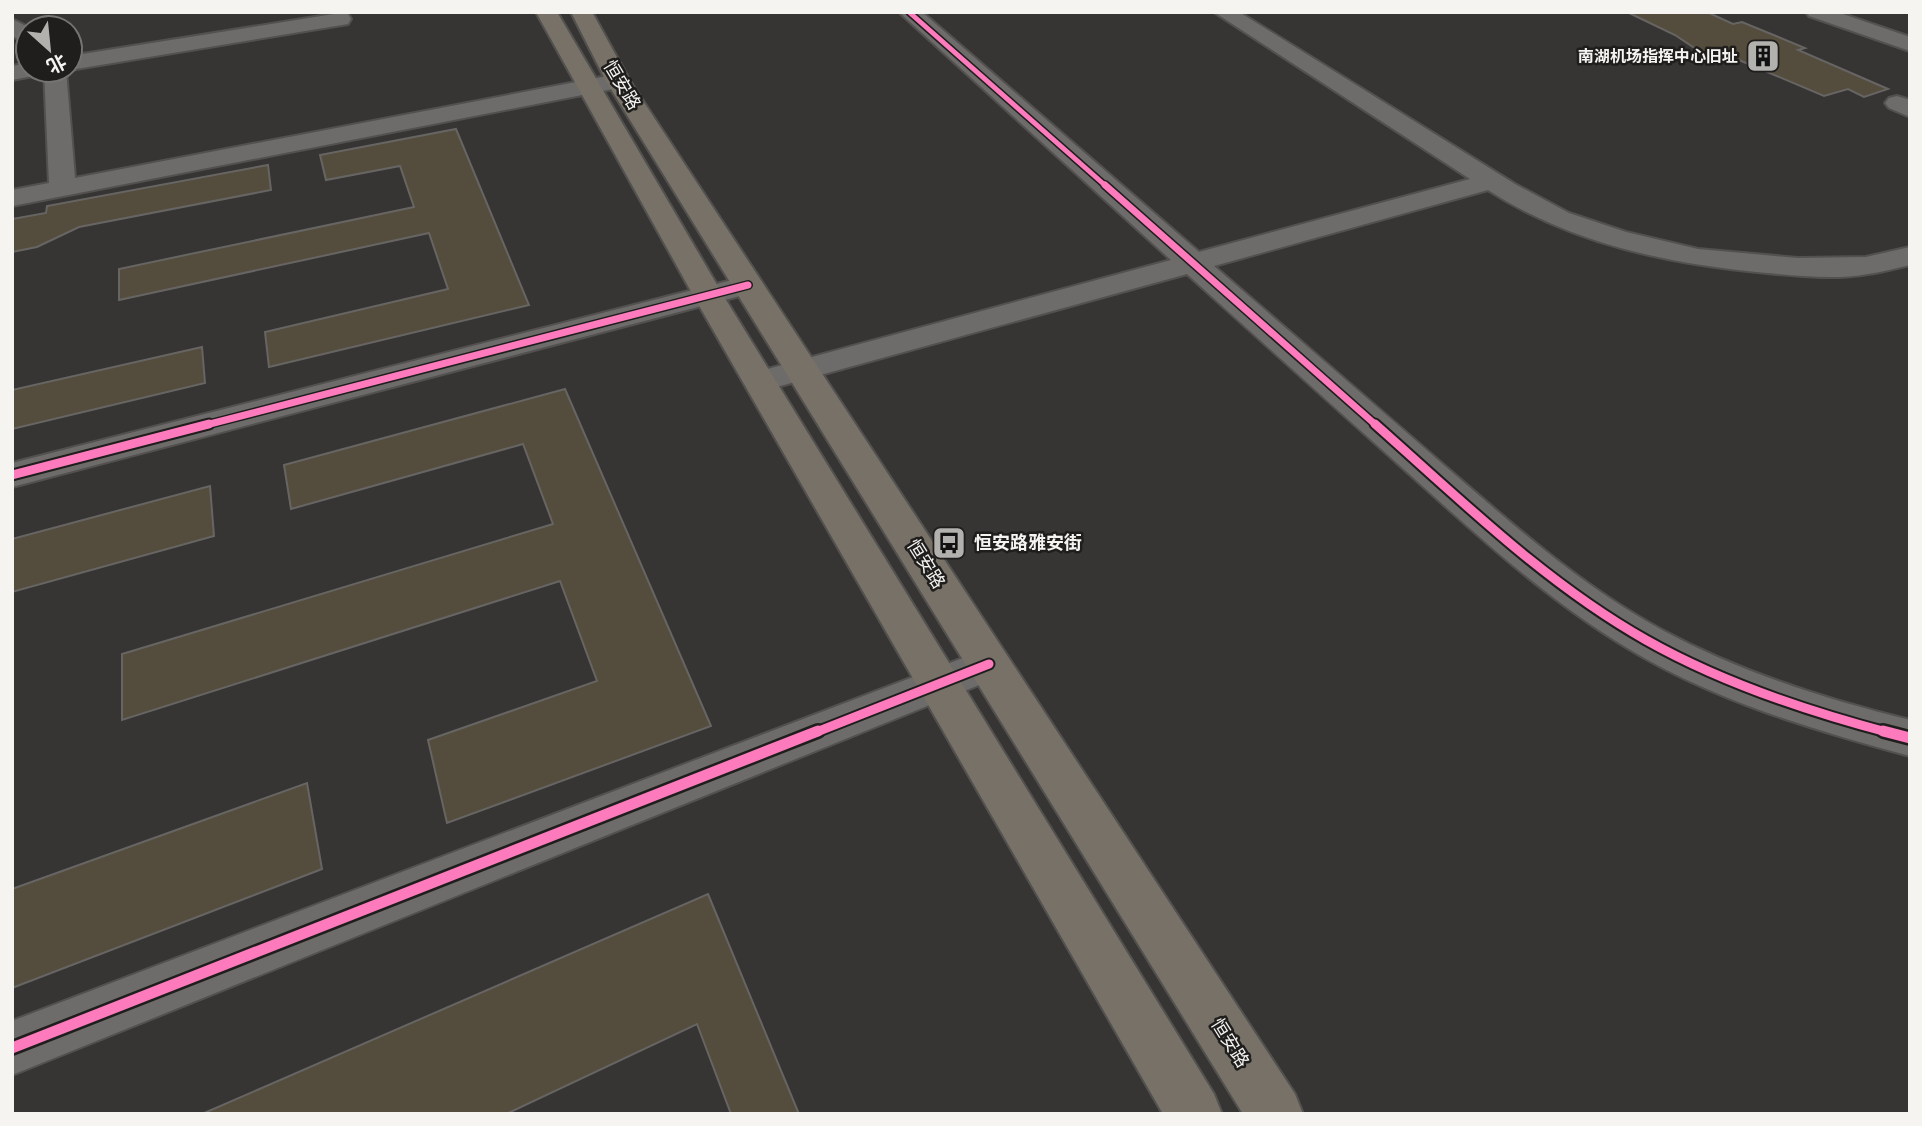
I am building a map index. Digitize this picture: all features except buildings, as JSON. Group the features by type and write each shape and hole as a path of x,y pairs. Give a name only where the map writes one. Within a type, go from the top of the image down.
{"main road":[{"name":"恒安路","path":"546,12 603,84 748,285 1275,1114"},
{"name":"恒安路","path":"581,12 603,84 708,295 1194,1114"}],"street":[{"path":"909,12 1521,553 1614,620 1717,676 1860,726 1910,738"},
{"path":"1224,12 1492,181 1559,219 1617,238 1698,258 1798,267 1866,266 1910,256"},
{"path":"1816,12 1910,44"},
{"path":"84,61 340,19"},
{"path":"56,84 64,188"},
{"path":"12,198 603,84"},
{"path":"761,382 1195,265 1492,181"},
{"path":"12,475 748,285"},
{"path":"12,1048 989,664"}],"cycle path":[{"path":"909,12 1521,553 1589,603 1645,639 1681,658 1756,691 1910,738"},
{"path":"12,475 748,285"},
{"path":"12,1048 989,664"}],"place":[{"name":"南湖机场指挥中心旧址","path":"1763,56"},
{"name":"恒安路雅安街","path":"949,543"}]}
